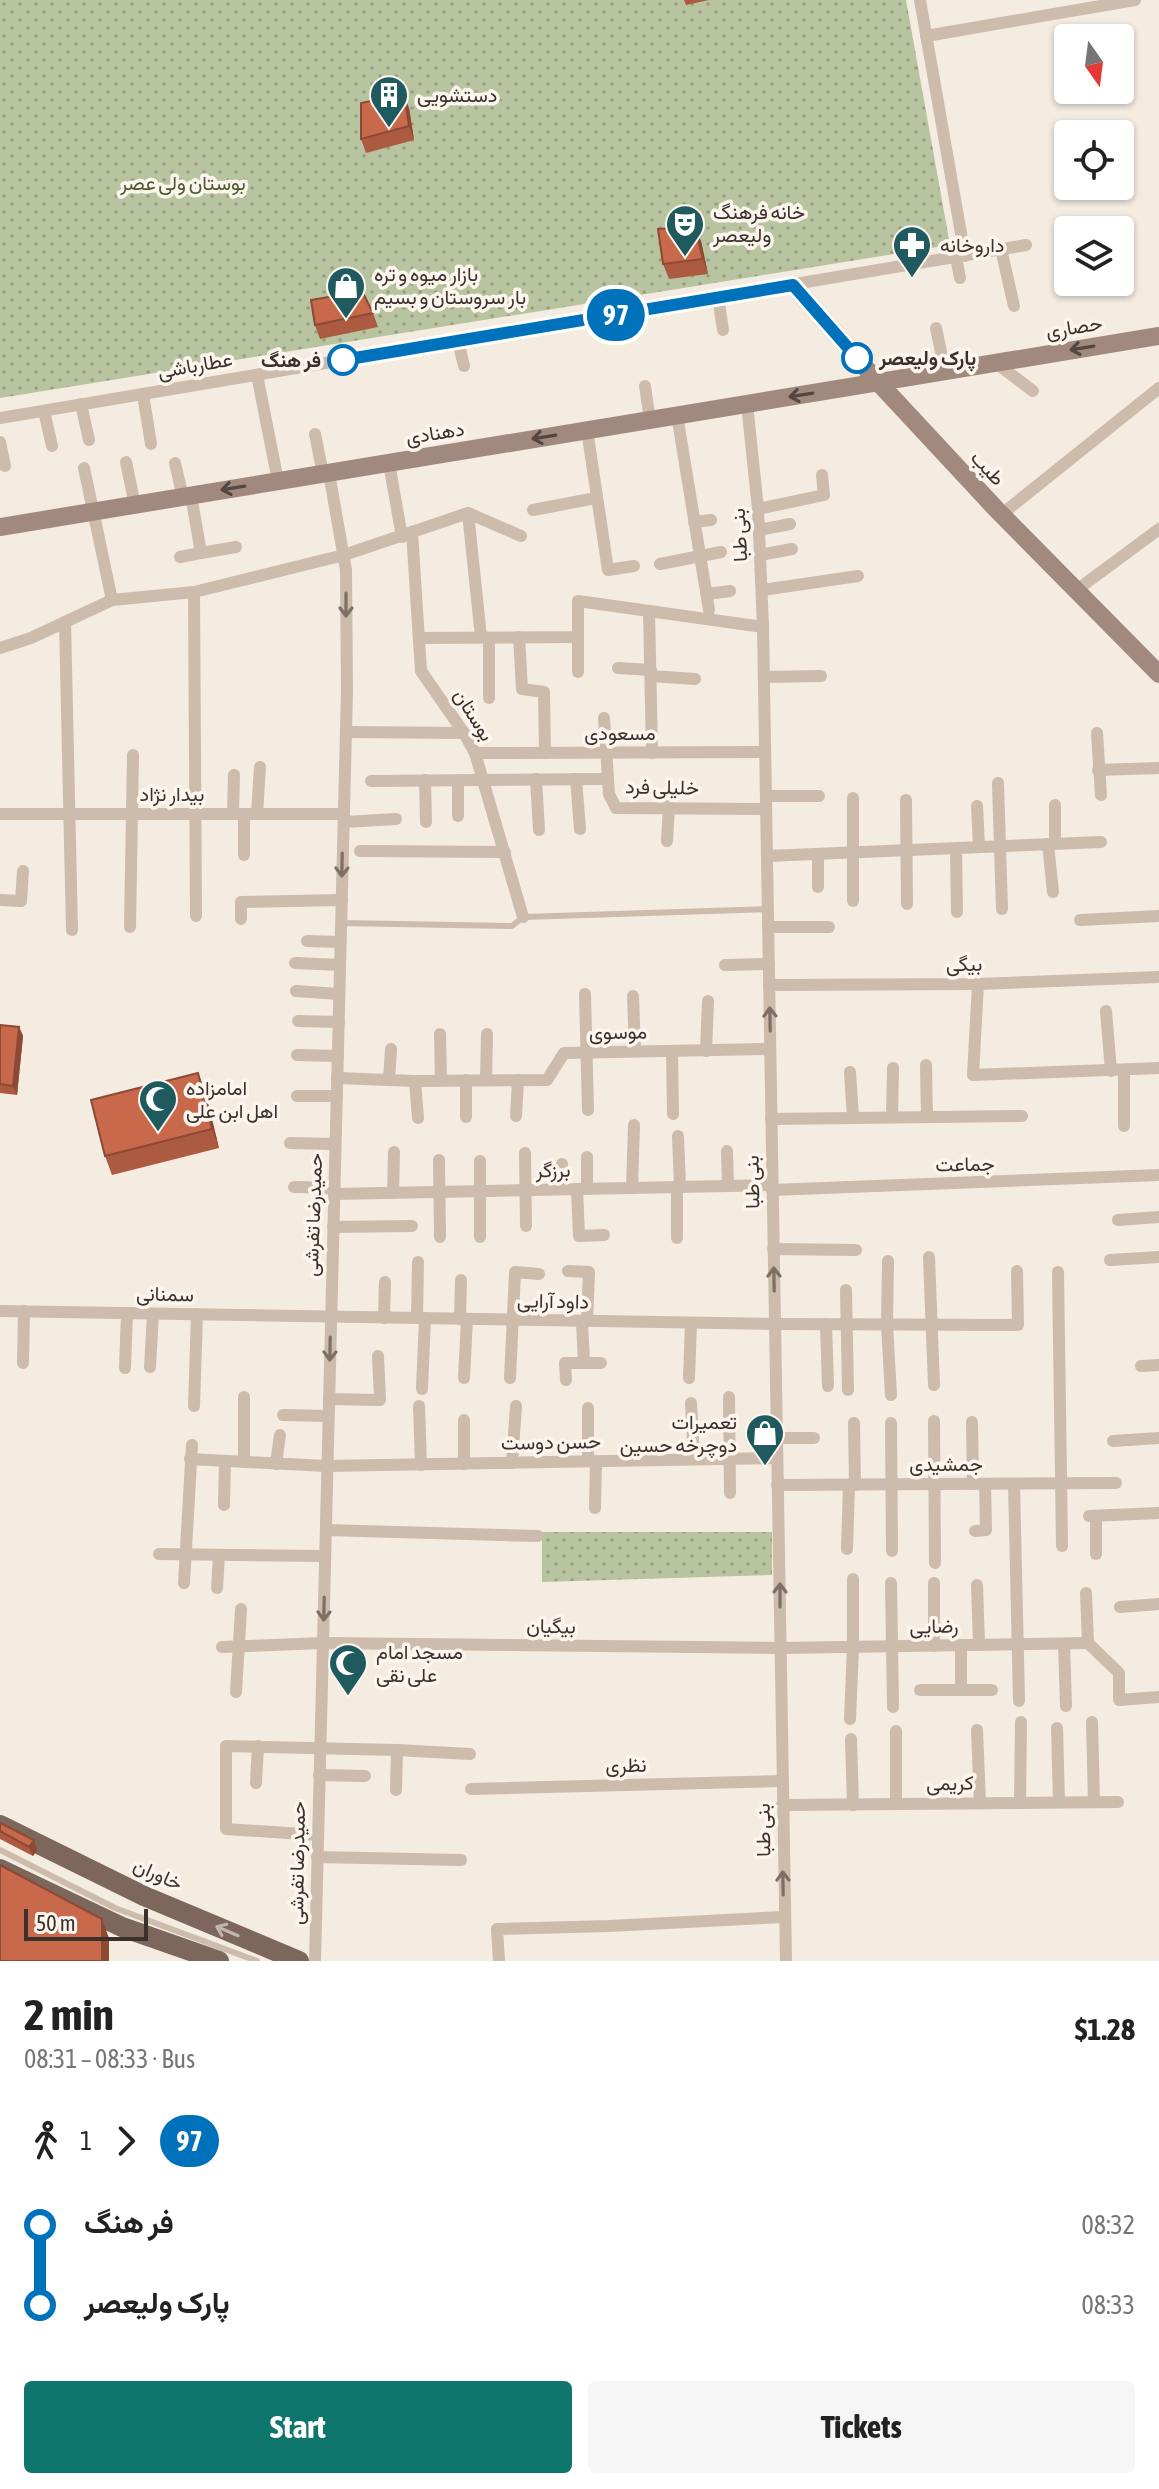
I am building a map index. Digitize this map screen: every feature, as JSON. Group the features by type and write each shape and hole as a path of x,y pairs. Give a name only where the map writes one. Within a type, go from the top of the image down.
{"main road":[{"name":"طیب","path":"793,285 878,382 1002,514 1159,674"},
{"name":"حصاری","path":"878,382 1159,336"},
{"name":"دهنادی","path":"0,525 878,382"},
{"name":"خاوران","path":"0,1825 144,1896 299,1961"},
{"path":"0,1869 122,1927 219,1961"}],"street":[{"path":"920,0 960,257 960,278"},
{"path":"926,36 1135,0"},
{"name":"عطارباشی","path":"0,418 1026,245"},
{"path":"1001,249 1014,306"},
{"path":"718,297 723,330"},
{"path":"936,328 945,371"},
{"path":"458,341 464,366"},
{"path":"996,363 1033,391"},
{"path":"257,375 278,481"},
{"path":"645,386 650,420"},
{"path":"1002,514 1159,388"},
{"path":"143,394 151,444"},
{"path":"81,404 89,440"},
{"name":"بنی طبا","path":"747,404 758,509 763,627 786,1961"},
{"path":"44,411 52,446"},
{"path":"677,415 709,610"},
{"path":"587,430 608,570 634,566"},
{"name":"حمیدرضا تفرشی","path":"315,434 346,570 346,732 315,1961"},
{"path":"0,442 5,466"},
{"path":"126,462 135,505"},
{"path":"175,463 201,553"},
{"name":"بوستان","path":"389,463 407,535 421,671 475,753 523,917"},
{"path":"84,468 112,600"},
{"path":"758,509 824,495 822,475"},
{"path":"533,510 596,498"},
{"path":"468,513 485,638 489,698"},
{"path":"0,648 31,638 112,600 194,592 344,555 468,513 521,536"},
{"path":"694,522 711,520"},
{"path":"759,530 790,524"},
{"path":"1078,589 1159,529"},
{"path":"180,557 236,547"},
{"path":"760,555 792,549"},
{"path":"660,564 721,552"},
{"path":"762,590 858,576"},
{"path":"707,594 730,591"},
{"path":"194,592 196,916"},
{"path":"578,672 578,601 763,627"},
{"path":"649,611 652,753"},
{"path":"60,624 72,930"},
{"path":"519,637 522,689 544,692 545,753"},
{"path":"419,638 578,637"},
{"path":"618,668 695,679"},
{"path":"764,677 821,676"},
{"path":"604,718 608,779"},
{"path":"346,732 464,733"},
{"path":"1097,733 1101,795"},
{"name":"مسعودی","path":"475,753 765,752"},
{"path":"130,927 133,755"},
{"path":"244,855 245,814 260,767"},
{"path":"1098,770 1159,768"},
{"path":"234,775 245,814"},
{"path":"536,779 539,830"},
{"path":"576,779 580,829"},
{"name":"خلیلی فرد","path":"371,781 608,779 609,794 616,808 766,802 819,796"},
{"path":"425,780 426,822"},
{"path":"458,780 458,816"},
{"path":"998,783 1002,909"},
{"path":"853,798 853,901"},
{"path":"906,800 907,904"},
{"path":"1053,892 1055,805"},
{"path":"667,841 669,806"},
{"path":"977,806 979,846"},
{"name":"بیدار نژاد","path":"0,814 245,814 396,819"},
{"path":"767,856 1101,842"},
{"path":"956,850 957,912"},
{"path":"360,851 505,852"},
{"path":"818,854 818,887"},
{"path":"0,900 21,901 23,871"},
{"path":"241,919 241,902 342,900"},
{"path":"1080,920 1159,916"},
{"path":"768,927 829,927"},
{"path":"307,941 340,942"},
{"path":"295,963 340,965"},
{"path":"725,965 769,964"},
{"name":"بیگی","path":"769,985 978,984 1159,977"},
{"path":"978,984 973,1075 1159,1068"},
{"path":"296,991 339,994"},
{"path":"585,994 588,1110"},
{"path":"633,996 635,1051"},
{"path":"706,1051 708,1001"},
{"path":"1106,1011 1124,1126"},
{"path":"298,1021 339,1022"},
{"path":"440,1034 441,1080"},
{"path":"486,1080 487,1034"},
{"path":"389,1080 391,1049"},
{"name":"موسوی","path":"337,1078 547,1080 564,1053 770,1049"},
{"path":"672,1051 673,1114"},
{"path":"297,1055 338,1056"},
{"path":"926,1065 927,1117"},
{"path":"892,1117 893,1068"},
{"path":"850,1072 853,1118"},
{"path":"466,1080 466,1117"},
{"path":"516,1116 518,1080"},
{"path":"415,1081 418,1118"},
{"path":"297,1096 337,1096"},
{"path":"771,1119 1022,1116"},
{"path":"632,1188 634,1125"},
{"path":"677,1238 678,1136"},
{"path":"290,1143 335,1144"},
{"path":"727,1151 728,1186"},
{"path":"393,1193 394,1152"},
{"path":"525,1153 526,1226"},
{"path":"587,1157 579,1236 604,1235"},
{"path":"439,1160 440,1237"},
{"path":"480,1161 480,1237"},
{"path":"562,1164 562,1189"},
{"name":"جماعت","path":"772,1188 1159,1175"},
{"name":"برزگر","path":"294,1187 393,1193 728,1186 772,1188"},
{"path":"1118,1220 1159,1217"},
{"path":"333,1227 412,1226"},
{"path":"773,1249 856,1250"},
{"path":"929,1257 934,1385"},
{"path":"1110,1260 1159,1257"},
{"path":"888,1261 887,1325 891,1395"},
{"path":"418,1262 422,1389"},
{"path":"566,1380 565,1363 593,1366 585,1321 589,1272 568,1271"},
{"name":"داود آرایی","path":"330,1317 1018,1325 1017,1271"},
{"path":"510,1378 515,1272 539,1274"},
{"path":"1058,1272 1062,1546"},
{"path":"461,1280 464,1378"},
{"path":"384,1318 385,1282"},
{"path":"846,1290 848,1390"},
{"name":"سمنانی","path":"0,1311 330,1317"},
{"path":"23,1363 24,1311"},
{"path":"125,1368 127,1313"},
{"path":"150,1367 153,1314"},
{"path":"194,1406 197,1314"},
{"path":"689,1378 691,1323"},
{"path":"826,1324 828,1386"},
{"path":"329,1399 380,1400 378,1356"},
{"path":"1141,1366 1159,1365"},
{"path":"244,1397 244,1462"},
{"path":"729,1397 730,1493"},
{"path":"691,1403 694,1459"},
{"path":"419,1406 421,1465"},
{"path":"512,1463 516,1406"},
{"path":"588,1408 595,1508"},
{"path":"283,1415 328,1416"},
{"path":"464,1420 464,1464"},
{"path":"934,1421 935,1563"},
{"path":"972,1422 979,1484 980,1530"},
{"path":"847,1549 854,1423"},
{"path":"891,1423 892,1551"},
{"path":"276,1464 280,1435"},
{"path":"776,1438 814,1438"},
{"path":"1113,1441 1159,1438"},
{"path":"184,1583 192,1445"},
{"name":"حسن دوست","path":"190,1459 326,1466 777,1458"},
{"path":"224,1505 225,1461"},
{"name":"جمشیدی","path":"777,1485 1116,1483"},
{"path":"1014,1484 1019,1701"},
{"path":"1096,1554 1093,1516 1159,1513"},
{"path":"326,1530 538,1536"},
{"path":"159,1554 325,1556"},
{"path":"217,1588 219,1555"},
{"path":"850,1719 853,1579"},
{"path":"891,1583 893,1707"},
{"path":"934,1583 934,1646"},
{"path":"977,1585 979,1645"},
{"path":"1086,1593 1088,1643 1119,1673 1119,1700 1159,1697"},
{"path":"1120,1607 1159,1604"},
{"path":"236,1692 241,1609"},
{"name":"بیگیان","path":"222,1647 323,1643 780,1648"},
{"name":"رضایی","path":"780,1648 1088,1643"},
{"path":"1064,1644 1066,1706"},
{"path":"961,1645 961,1690"},
{"path":"920,1690 992,1690"},
{"path":"1020,1803 1021,1722"},
{"path":"1092,1722 1094,1802"},
{"path":"1057,1728 1059,1802"},
{"path":"977,1730 980,1803"},
{"path":"896,1731 896,1804"},
{"path":"851,1739 853,1805"},
{"path":"318,1835 226,1829 226,1746 470,1754"},
{"path":"256,1783 258,1746"},
{"path":"396,1790 397,1750"},
{"path":"319,1775 365,1776"},
{"name":"نظری","path":"471,1789 782,1781"},
{"name":"کریمی","path":"782,1805 1118,1802"},
{"path":"317,1857 461,1860"},
{"path":"499,1961 497,1929 783,1917"}],"lane":[{"path":"340,923 512,926 523,917 768,909"},
{"path":"0,1850 115,1908 257,1961"}],"green space":[{"name":"بوستان ولی عصر","path":"0,0 906,0 950,245 0,398"},
{"path":"542,1532 772,1532 772,1575 542,1582"}],"building":[{"path":"404,94 409,126 361,139 361,103"},
{"path":"695,227 703,259 663,264 658,229"},
{"path":"362,291 373,313 315,325 311,300"},
{"path":"0,1025 19,1027 13,1086 0,1084"},
{"name":"امامزاده اهل ابن علی","path":"198,1073 212,1129 105,1156 91,1100"},
{"path":"0,1823 34,1840 29,1847 0,1831"},
{"path":"0,1865 102,1919 102,1961 0,1961"}],"bus line":[{"name":"97","path":"343,360 793,285 857,358"}],"place":[{"name":"دستشویی","path":"389,129"},
{"name":"خانه فرهنگ ولیعصر","path":"685,258"},
{"name":"داروخانه","path":"912,279"},
{"name":"بازار میوه و تره بار سروستان و بسیم","path":"346,320"},
{"name":"پارک ولیعصر","path":"857,358"},
{"name":"فر هنگ","path":"343,360"},
{"name":"امامزاده اهل ابن علی","path":"158,1133"},
{"name":"تعمیرات دوچرخه حسین","path":"765,1467"},
{"name":"مسجد امام علی نقی","path":"348,1697"}]}
